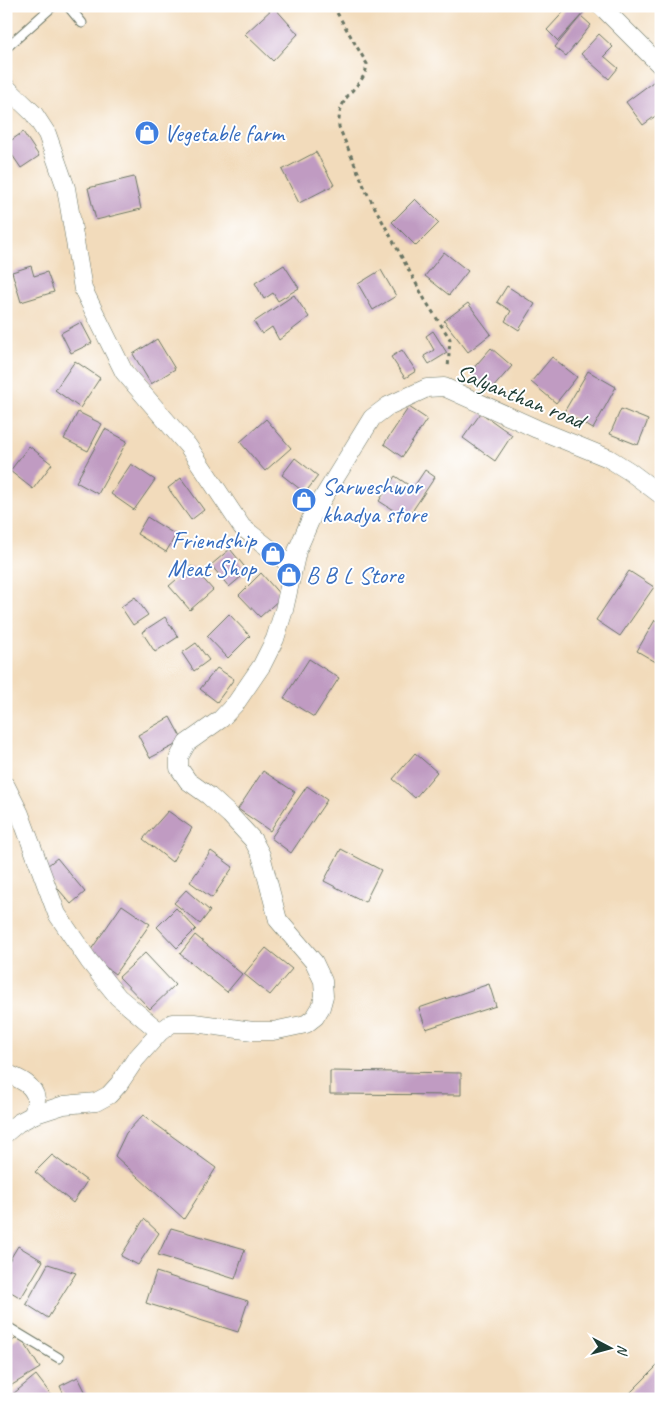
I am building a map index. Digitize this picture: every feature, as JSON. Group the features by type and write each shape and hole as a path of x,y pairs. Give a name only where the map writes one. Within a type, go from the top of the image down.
{"street":[{"path":"601,6 661,66"},
{"path":"6,87 34,114 47,134 66,188 83,289 124,372 188,446 242,527 293,567"},
{"name":"Salyanthan road","path":"6,1133 18,1123 33,1115 64,1105 96,1102 109,1095 135,1060 160,1032 172,1024 194,1023 253,1031 274,1031 306,1024 315,1017 321,1007 324,996 323,981 314,962 278,920 261,855 253,840 216,802 188,781 179,768 179,757 187,743 221,719 236,703 262,665 275,639 284,610 297,551 313,514 372,418 388,406 427,388 444,387 537,429 608,458 630,471 661,495"},
{"path":"6,786 20,814 58,914 88,961 118,997 160,1032"},
{"path":"6,1073 23,1081 33,1091 36,1100 33,1115"}],"lane":[{"path":"6,48 53,6"},
{"path":"68,6 82,23"},
{"path":"6,1326 59,1358"}],"path":[{"path":"333,6 367,64 366,73 345,97 341,106 338,116 339,127 366,191 425,300 450,339 449,364 444,387"}],"building":[{"path":"569,6 580,6 585,11 558,41 547,30"},
{"path":"274,7 298,34 273,61 245,34"},
{"path":"581,16 591,25 566,56 555,47"},
{"path":"599,34 613,47 604,56 618,68 609,79 581,54"},
{"path":"661,76 661,112 643,125 626,102"},
{"path":"23,132 39,156 21,168 6,144"},
{"path":"316,152 334,185 299,203 282,170"},
{"path":"134,177 141,209 96,220 88,188"},
{"path":"415,199 439,223 416,246 392,222"},
{"path":"444,252 468,271 449,295 425,276"},
{"path":"284,265 299,288 278,301 273,293 264,299 255,283"},
{"path":"31,266 34,276 47,272 54,292 21,302 12,272"},
{"path":"381,270 396,296 373,310 358,284"},
{"path":"507,286 535,304 519,330 505,321 511,311 497,302"},
{"path":"294,295 309,317 279,340 272,327 262,334 254,322"},
{"path":"468,303 491,334 468,352 444,321"},
{"path":"81,322 92,343 71,353 61,333"},
{"path":"433,331 447,353 429,364 424,356 434,350 426,336"},
{"path":"157,339 175,369 151,384 133,354"},
{"path":"491,348 512,366 491,390 470,372"},
{"path":"402,350 416,371 405,378 391,357"},
{"path":"552,357 577,377 556,403 531,382"},
{"path":"75,361 100,378 80,408 55,390"},
{"path":"588,371 616,387 593,429 564,412"},
{"path":"409,407 427,419 402,457 384,444"},
{"path":"621,409 648,420 638,445 610,434"},
{"path":"78,412 102,424 88,451 64,439"},
{"path":"481,413 512,435 495,461 463,438"},
{"path":"266,419 291,448 265,471 240,442"},
{"path":"105,429 127,441 98,494 76,482"},
{"path":"29,446 52,464 33,489 10,471"},
{"path":"295,458 318,476 305,493 282,475"},
{"path":"131,464 155,480 134,510 111,494"},
{"path":"425,470 435,477 407,519 379,501 395,476 413,488"},
{"path":"181,478 204,510 191,520 168,488"},
{"path":"147,517 176,535 166,552 137,534"},
{"path":"230,549 248,571 229,587 211,565"},
{"path":"192,566 213,590 190,610 169,586"},
{"path":"629,571 654,587 620,636 596,620"},
{"path":"261,573 282,597 260,617 239,595"},
{"path":"135,597 148,615 133,625 121,607"},
{"path":"229,614 250,636 228,658 207,636"},
{"path":"165,617 178,637 155,652 142,632"},
{"path":"655,620 661,624 661,665 637,651"},
{"path":"196,643 209,660 194,671 182,653"},
{"path":"309,659 339,678 314,717 284,698"},
{"path":"217,668 234,679 217,702 200,689"},
{"path":"170,717 183,741 150,758 138,735"},
{"path":"415,753 437,772 415,798 393,779"},
{"path":"263,771 295,792 270,831 238,809"},
{"path":"307,786 327,800 291,853 271,838"},
{"path":"168,811 192,828 172,862 143,839"},
{"path":"341,849 381,870 365,902 324,881"},
{"path":"211,851 233,867 212,898 190,882"},
{"path":"57,858 85,892 71,904 42,870"},
{"path":"186,890 210,911 200,924 174,903"},
{"path":"122,905 150,924 115,974 88,954"},
{"path":"176,908 196,929 177,948 157,927"},
{"path":"195,935 242,974 227,992 180,954"},
{"path":"266,948 292,969 270,995 244,974"},
{"path":"145,953 175,985 150,1009 119,977"},
{"path":"489,984 496,1006 426,1029 419,1008"},
{"path":"330,1071 461,1073 461,1095 330,1094"},
{"path":"143,1115 216,1168 184,1219 115,1156 126,1133"},
{"path":"52,1155 87,1181 73,1203 35,1172"},
{"path":"144,1219 159,1233 138,1265 121,1256"},
{"path":"171,1228 245,1249 235,1279 158,1255"},
{"path":"18,1246 43,1261 21,1298 6,1289 6,1266"},
{"path":"48,1264 76,1273 48,1318 26,1304"},
{"path":"156,1272 248,1301 238,1332 146,1303"},
{"path":"20,1336 40,1368 7,1388 6,1345"},
{"path":"661,1362 661,1399 635,1399 630,1393"},
{"path":"36,1375 52,1396 48,1399 7,1399"},
{"path":"78,1377 89,1399 66,1399 60,1386"}],"place":[{"name":"Vegetable farm","path":"147,133"},
{"name":"Sarweshwor khadya store","path":"304,500"},
{"name":"Friendship Meat Shop","path":"273,554"},
{"name":"B B L Store","path":"289,575"}]}
